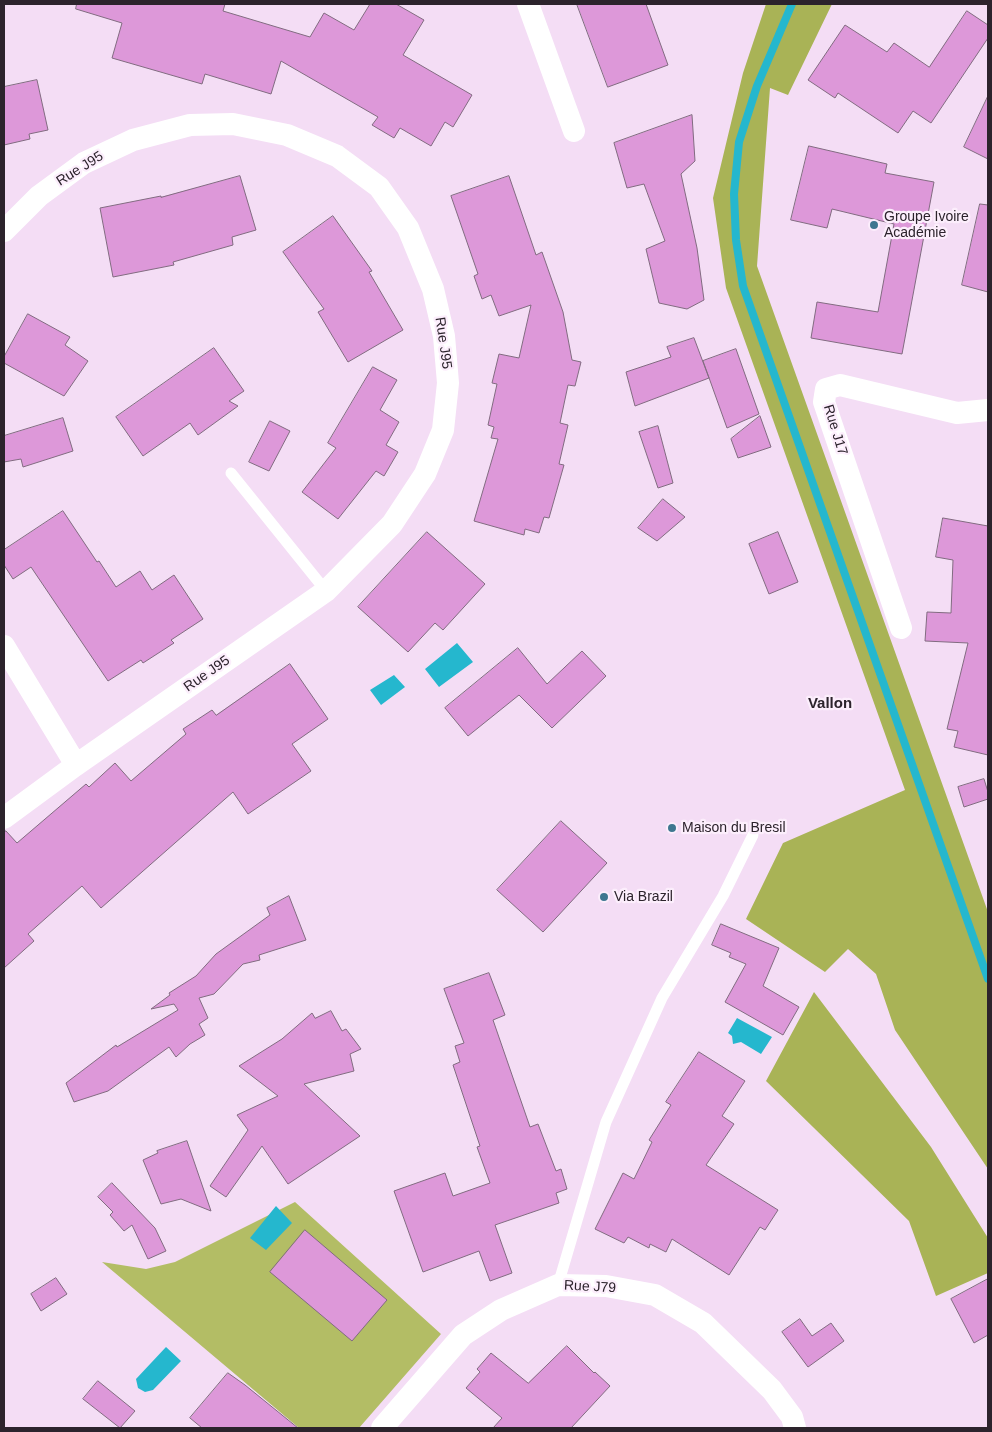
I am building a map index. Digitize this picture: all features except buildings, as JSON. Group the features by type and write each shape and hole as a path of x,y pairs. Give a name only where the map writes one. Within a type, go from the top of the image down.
{"street":[{"path":"528,4 574,131"},
{"name":"Rue J95","path":"4,232 38,196 84,163 133,140 190,125 233,124 288,135 337,156 379,187 408,228 433,289 444,336 448,383 443,430 425,474 392,524 326,591 76,765 4,818"},
{"name":"Rue J17","path":"901,628 824,402 826,389 840,385 957,413 988,410"},
{"path":"4,646 76,765"},
{"name":"Rue J79","path":"382,1428 463,1335 501,1310 558,1285 606,1286 655,1295 703,1323 772,1390 792,1417 795,1428"}],"lane":[{"path":"230,472 326,591"},
{"path":"558,1285 606,1122 662,998 723,896 753,835"}],"green space":[{"path":"766,4 832,4 788,95 770,88 757,266 988,912 988,1169 895,1030 876,974 848,949 825,972 746,919 783,843 905,790 726,288 713,198 743,73"},
{"path":"814,992 931,1147 988,1238 988,1273 936,1296 909,1221 766,1081"},
{"path":"295,1202 441,1334 359,1428 299,1428 102,1262 146,1269 175,1262"}],"water":[{"path":"457,643 473,662 439,687 425,669"},
{"path":"394,675 405,687 381,705 370,690"},
{"path":"737,1018 772,1037 761,1054 741,1042 733,1044 732,1036 728,1033"},
{"path":"276,1206 292,1223 266,1250 250,1238"},
{"path":"166,1347 181,1361 153,1390 145,1392 138,1388 136,1379"}],"waterway":[{"path":"792,4 757,86 739,142 734,194 736,240 743,286 988,979"}],"place":[{"name":"Groupe Ivoire Académie","path":"874,225"},
{"name":"Maison du Bresil","path":"672,828"},
{"name":"Via Brazil","path":"604,897"}],"district":[{"name":"Vallon","path":"830,704"}]}
